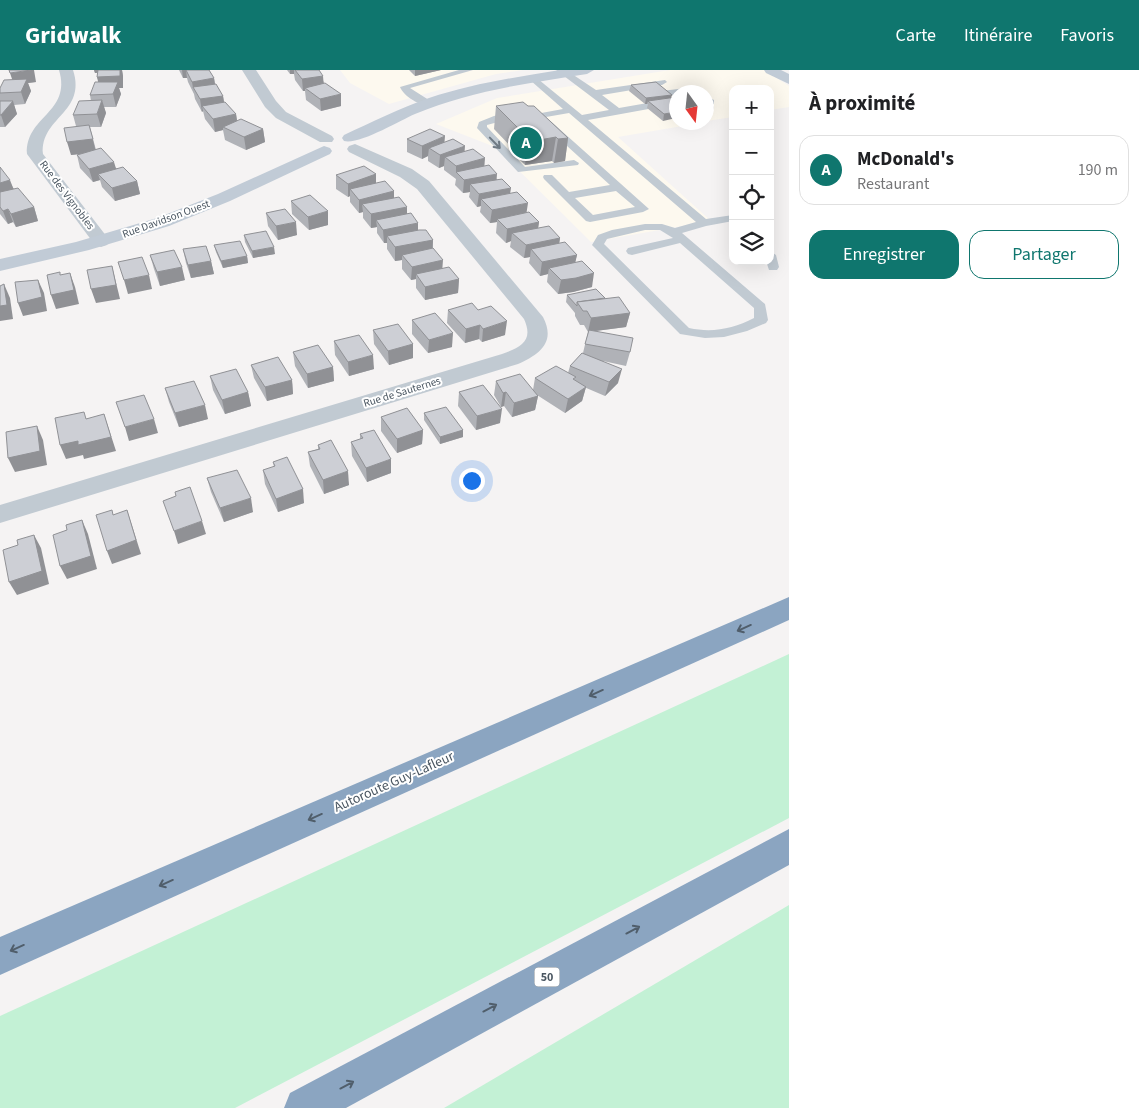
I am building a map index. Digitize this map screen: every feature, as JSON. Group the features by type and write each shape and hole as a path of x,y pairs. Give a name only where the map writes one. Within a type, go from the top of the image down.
{"highway":[{"name":"Autoroute Guy-Lafleur","path":"0,956 789,608"},
{"name":"50","path":"304,1108 789,846"}],"street":[{"name":"Rue des Vignobles","path":"66,70 70,83 66,97 40,132 33,147 35,154 101,241"},
{"path":"249,70 270,104 281,115 325,145"},
{"name":"Rue Davidson Ouest","path":"0,265 101,241 165,221 226,197 325,145 340,154 352,143 448,97 563,72 587,70"},
{"path":"771,70 789,80"},
{"name":"Rue de Sauternes","path":"0,514 510,359 524,354 532,347 538,339 539,332 533,317 423,186 406,173 352,143"}],"lane":[{"path":"430,104 407,92 405,87 469,70"},
{"path":"648,71 669,88"},
{"path":"563,72 616,111"},
{"path":"533,78 704,223"},
{"path":"594,94 662,82"},
{"path":"662,94 669,94"},
{"path":"580,118 616,111 669,97"},
{"path":"606,103 638,98"},
{"path":"562,152 579,170 568,175 528,177 482,128 482,124 497,118 520,114 542,118 571,110"},
{"path":"542,118 538,128 550,140"},
{"path":"542,118 643,208 590,219 548,177"},
{"path":"592,163 625,157"},
{"path":"522,170 574,163"},
{"path":"567,196 619,187"},
{"path":"632,251 678,236 704,223 729,219"},
{"path":"645,227 662,227 678,236 760,307 761,320 747,328 716,335 701,335 685,331 598,245 602,237 612,233 645,227"}],"shaded area":[{"path":"340,70 523,70 496,74 389,104 350,83"},
{"path":"670,70 764,70 789,86 789,107 774,109 774,85 729,85 729,118 714,120 714,85 669,85 669,128 618,137 711,221 591,242 495,147 436,124 497,98"}],"green space":[{"path":"789,654 789,818 235,1108 0,1108 0,1016"},
{"path":"789,905 789,1108 444,1108"}],"building":[{"path":"9,70 31,70 10,73"},
{"path":"98,70 120,70 120,76 97,77"},
{"path":"186,70 209,70 214,78 192,82"},
{"path":"295,70 319,70 323,76 302,79"},
{"path":"27,79 21,92 0,93 4,80"},
{"path":"95,82 118,82 113,94 90,95"},
{"path":"656,82 669,93 669,95 646,98 631,85"},
{"path":"325,83 341,94 320,99 305,88"},
{"path":"216,84 223,96 200,99 193,87"},
{"path":"669,98 669,113 664,114 648,101"},
{"path":"102,100 97,114 73,115 79,101"},
{"path":"0,101 13,101 1,115 0,115"},
{"path":"225,102 236,114 213,119 202,106"},
{"path":"523,102 528,106 534,106 568,138 558,139 556,137 528,142 520,134 523,133 496,106"},
{"path":"241,119 263,129 244,137 223,127"},
{"path":"89,125 93,139 67,142 64,128"},
{"path":"430,129 445,136 422,146 407,139"},
{"path":"453,139 465,146 440,155 429,148"},
{"path":"101,148 114,162 89,169 77,155"},
{"path":"473,149 485,158 456,166 445,157"},
{"path":"489,165 497,174 464,180 456,172"},
{"path":"364,166 376,174 348,184 336,175"},
{"path":"0,167 10,180 0,183"},
{"path":"123,167 137,181 112,188 98,174"},
{"path":"502,179 511,188 479,194 470,184"},
{"path":"385,181 394,191 359,200 350,189"},
{"path":"18,188 34,207 11,214 8,209 3,211 0,207 0,192"},
{"path":"517,192 528,203 492,210 481,199"},
{"path":"310,195 328,211 308,217 291,201"},
{"path":"399,197 407,207 371,214 362,204"},
{"path":"285,209 296,222 276,226 266,213"},
{"path":"529,212 539,222 507,229 497,219"},
{"path":"411,213 418,223 383,230 376,220"},
{"path":"549,226 560,238 526,245 512,233"},
{"path":"426,230 433,240 395,247 387,236"},
{"path":"266,231 274,247 252,251 244,235"},
{"path":"240,241 247,256 221,261 214,245"},
{"path":"565,242 577,255 542,262 531,249"},
{"path":"206,246 211,261 188,265 183,249"},
{"path":"433,248 443,260 412,267 402,255"},
{"path":"174,250 182,267 157,272 150,255"},
{"path":"142,257 149,275 124,280 118,262"},
{"path":"582,261 594,273 561,280 549,268"},
{"path":"112,266 116,285 91,289 87,270"},
{"path":"449,267 459,279 425,287 416,274"},
{"path":"60,272 60,275 70,273 74,290 51,295 47,275"},
{"path":"38,280 42,297 18,303 15,282"},
{"path":"4,284 7,305 0,306 0,286"},
{"path":"596,289 605,298 577,302 577,306 567,295"},
{"path":"619,297 630,313 591,318 587,311 583,311 577,302"},
{"path":"472,303 478,310 491,306 507,321 483,329 480,325 466,329 448,310"},
{"path":"435,313 453,333 429,340 412,320"},
{"path":"398,324 413,344 388,351 373,330"},
{"path":"589,330 633,338 630,352 585,344"},
{"path":"359,335 373,355 348,362 334,341"},
{"path":"318,345 333,367 307,374 293,352"},
{"path":"582,353 622,369 609,382 570,366"},
{"path":"278,357 292,380 265,387 251,365"},
{"path":"556,366 576,377 573,379 586,387 568,399 535,378"},
{"path":"236,369 248,392 222,400 210,376"},
{"path":"520,374 538,396 514,403 506,392 503,393 496,381"},
{"path":"194,381 205,405 175,413 165,388"},
{"path":"483,385 502,409 477,416 459,392"},
{"path":"144,395 154,419 125,427 116,402"},
{"path":"446,407 463,430 440,437 424,413"},
{"path":"407,408 423,430 397,439 381,417"},
{"path":"84,412 86,419 104,414 111,437 78,445 78,441 60,445 55,418"},
{"path":"37,426 40,451 8,458 6,432"},
{"path":"374,430 391,459 366,468 351,442 363,438 360,434"},
{"path":"331,440 348,471 323,480 308,452 320,449 318,445"},
{"path":"287,457 303,489 276,499 263,470 275,466 273,462"},
{"path":"237,470 251,498 220,508 207,478"},
{"path":"190,487 202,521 174,531 163,501 176,496 175,492"},
{"path":"112,510 113,515 127,510 136,540 107,551 96,515"},
{"path":"82,520 91,556 60,566 53,535 67,530 66,525"},
{"path":"34,535 42,571 9,582 3,550 18,545 17,540"}],"place":[{"name":"McDonald's","path":"526,143"}]}
